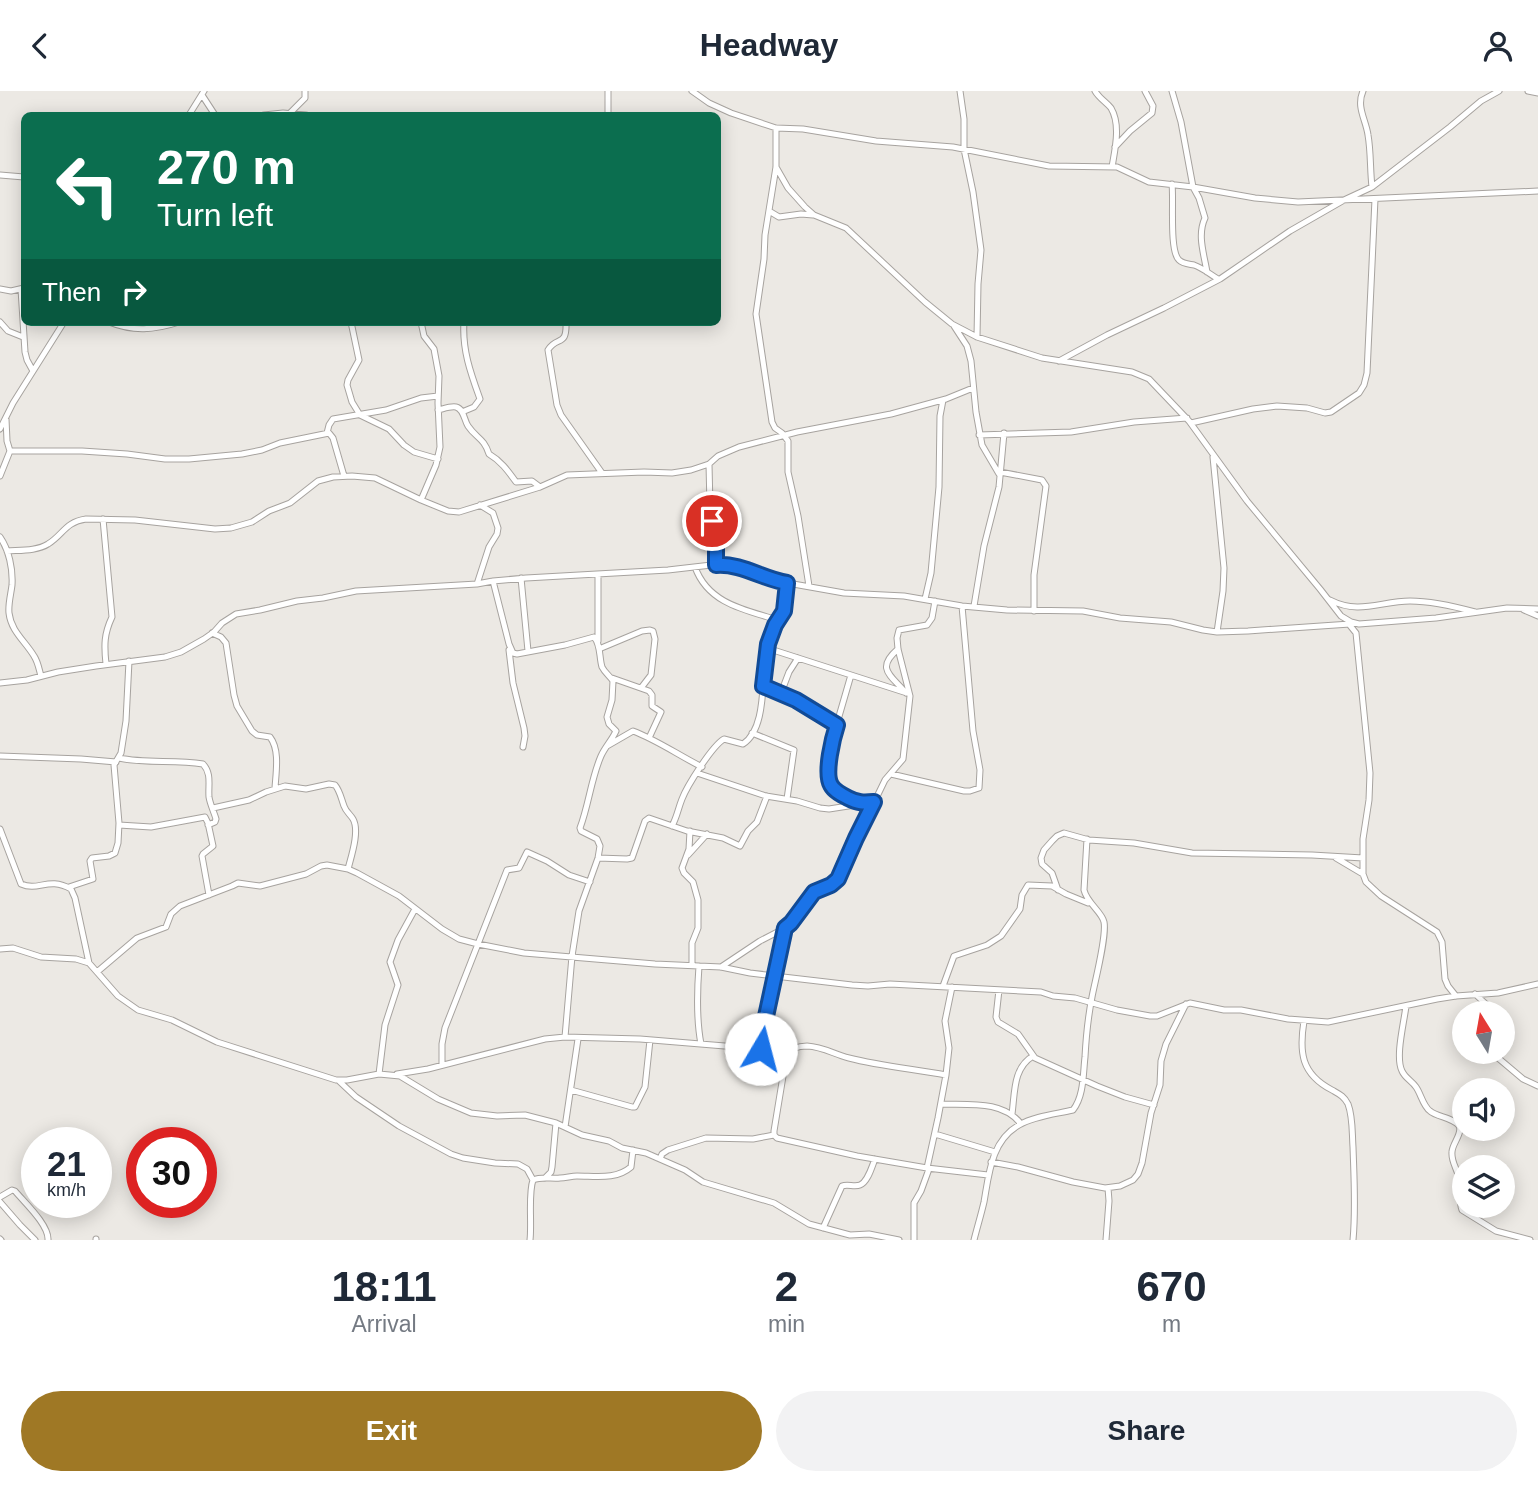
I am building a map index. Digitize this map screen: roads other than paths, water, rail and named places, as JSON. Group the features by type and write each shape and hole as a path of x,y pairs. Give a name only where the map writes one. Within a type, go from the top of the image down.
{"street":[{"path":"291,112 305,99 305,91"},
{"path":"608,91 608,112"},
{"path":"692,91 731,113 776,128 964,149 1049,166 1122,168 1142,180 1268,199 1298,202 1538,191"},
{"path":"960,91 964,149 981,250 977,337"},
{"path":"1095,91 1114,115 1116,126 1112,167"},
{"path":"1115,147 1153,113 1153,106 1145,91"},
{"path":"1172,91 1194,187 1205,218 1201,230 1207,272"},
{"path":"1363,91 1361,109 1368,136 1372,187"},
{"path":"1059,361 1218,279 1290,231 1372,187 1481,101 1499,91"},
{"path":"1528,91 1538,93"},
{"path":"191,112 203,93 213,112"},
{"path":"776,128 776,167 756,322 772,422 788,441 788,472 809,586"},
{"path":"776,167 788,188 814,215"},
{"path":"0,175 21,177"},
{"path":"1172,184 1175,254 1179,260 1218,279"},
{"path":"979,435 1071,432 1134,422 1189,420 1277,405 1325,413 1341,407 1362,389 1367,373 1376,199"},
{"path":"769,211 779,217 814,215 846,228 925,302 953,324 977,337 1059,361 1140,374 1149,379 1189,420 1247,501 1356,633 1370,773 1363,839 1363,874 1369,886 1381,896 1439,935 1446,983 1456,996"},
{"path":"0,289 21,289"},
{"path":"0,322 8,331 23,337"},
{"path":"953,324 967,346 971,361 979,435 984,450 1000,474 1042,480 1046,486 1034,575 1034,611"},
{"path":"23,326 27,360 33,371"},
{"path":"0,429 62,326"},
{"path":"121,326 155,329 165,326"},
{"path":"352,326 359,360 347,385 359,415 388,429 414,452 438,459"},
{"path":"421,500 438,459 440,447 436,355 424,336 422,326"},
{"path":"463,412 474,407 480,399 471,378 464,326"},
{"path":"566,326 566,335 548,350 557,405 561,415 602,473"},
{"path":"8,551 49,544 64,529 81,520 135,520 215,529 232,528 252,522 269,511 290,503 318,481 344,476 375,478 448,511 463,511 540,487 567,475 672,473 698,468 739,447 872,418 943,400 973,388"},
{"path":"327,433 333,419 438,396"},
{"path":"925,599 931,573 939,487 940,416 943,400"},
{"path":"438,410 454,407 463,412 467,424 487,445 489,454 509,470 516,482 532,481 540,487"},
{"path":"0,476 10,451 7,441 7,416"},
{"path":"10,451 82,451 165,460 189,459 242,454 327,433 331,435 344,476"},
{"path":"974,606 984,547 999,487 1003,433"},
{"path":"1213,454 1224,568 1217,632"},
{"path":"709,464 716,565"},
{"path":"477,584 498,528 493,513 480,505"},
{"path":"103,519 112,615 106,628 104,644 106,664"},
{"path":"0,537 8,551 12,582 9,613 20,639 35,658 41,676"},
{"path":"0,683 106,664 156,659 181,652 236,614 356,591 716,565 733,566 787,583 844,593 884,594 1007,610 1083,611 1120,618 1171,622 1217,632 1350,624"},
{"path":"695,567 700,579 713,594 771,618 775,625"},
{"path":"598,574 598,641 604,671 612,678 652,694 652,705 661,712 649,739"},
{"path":"521,578 528,651"},
{"path":"493,581 509,644 513,683 525,733 523,747"},
{"path":"672,826 685,792 715,746 722,739 743,744 761,714 767,648 775,625 784,611 787,583"},
{"path":"1327,598 1342,605 1357,607 1368,608 1386,603 1413,601 1454,606 1477,613"},
{"path":"721,967 785,928 814,892 838,879 885,781 904,759 909,695 898,649 899,630 927,625 935,601"},
{"path":"891,774 964,791 979,788 962,606"},
{"path":"1341,616 1359,624 1436,618 1507,608 1538,609"},
{"path":"1521,608 1538,616"},
{"path":"599,649 642,631 653,631 654,660 651,675 640,688"},
{"path":"212,633 226,643 234,695 242,715 252,731 257,735 270,737 274,743 275,788"},
{"path":"509,644 515,654 565,645 591,637 598,641"},
{"path":"767,648 909,695"},
{"path":"898,649 887,659 886,665 889,673 909,695"},
{"path":"781,693 789,672 798,659"},
{"path":"0,829 21,884 31,887 58,883 69,887 93,879 90,862 92,858 115,854 119,825 114,769 126,722 129,661"},
{"path":"851,675 831,745 828,779 835,790 860,804"},
{"path":"565,1037 579,911 600,846 598,841 580,828 602,753 616,731 609,724 607,717 613,693 612,678"},
{"path":"763,686 781,693 837,725"},
{"path":"607,746 632,731 702,767"},
{"path":"752,733 794,750 787,799"},
{"path":"0,756 203,764 208,773 209,800 216,821 208,825"},
{"path":"697,773 767,796 829,809 874,802"},
{"path":"213,809 249,800 275,788 294,786 306,789 329,784 336,786 343,805 354,820 354,847 348,869"},
{"path":"598,858 632,857 648,819 723,838 741,846 748,831 756,824 767,796"},
{"path":"119,825 151,827 203,816 207,819 213,846 202,856 209,894"},
{"path":"690,831 689,849 682,870 693,882 698,900 698,928 692,943 701,1044"},
{"path":"1058,890 1052,873 1041,861 1044,850 1064,833 1087,839 1134,843 1192,853 1363,859"},
{"path":"686,857 707,834"},
{"path":"974,1240 991,1162 1011,1131 1021,1124 1076,1107 1083,1080 1091,1001 1104,922 1084,890 1087,839"},
{"path":"442,1065 445,1028 507,870 519,868 527,852 590,882"},
{"path":"1335,857 1363,874"},
{"path":"97,972 137,938 166,927 170,914 180,906 238,883 260,886 306,874 327,865 348,869 389,890 458,939 524,953 721,967 868,986 952,986 1041,992 1150,1016 1195,1003 1224,1010 1241,1010 1304,1021 1342,1021 1456,996 1498,993 1538,984"},
{"path":"943,986 954,956 987,945 1006,932 1020,909 1022,895 1027,886 1050,885 1091,904"},
{"path":"69,887 75,898 89,963 118,996 138,1010 172,1020 217,1042 337,1080 394,1074 442,1065 537,1040 565,1037 650,1040 761,1049 786,1058 774,1135"},
{"path":"379,1074 385,1025 398,985 390,962 398,940 415,909"},
{"path":"761,1049 785,928"},
{"path":"0,949 13,948 40,957 76,959 89,963"},
{"path":"914,1240 914,1203 923,1188 928,1168 946,1075 949,1048 945,1021 952,986"},
{"path":"999,990 997,1019 1018,1034 1033,1056 1083,1080 1154,1105"},
{"path":"1475,994 1483,1001"},
{"path":"991,1162 1108,1188 1120,1187 1133,1180 1142,1163 1151,1113 1160,1085 1161,1061 1166,1044 1186,1004"},
{"path":"1406,1006 1398,1051 1400,1065 1428,1109 1456,1123 1460,1128 1453,1144 1452,1160 1460,1182 1459,1199 1462,1210 1496,1231 1530,1240"},
{"path":"1304,1021 1301,1048 1303,1062 1315,1080 1345,1098 1350,1109 1354,1169 1353,1240"},
{"path":"565,1127 578,1039"},
{"path":"571,1090 635,1107 645,1087 650,1040"},
{"path":"781,1054 789,1049 805,1046 830,1050 849,1058 877,1064 946,1075"},
{"path":"1012,1114 1017,1076 1023,1063 1033,1056"},
{"path":"1505,1064 1523,1079 1538,1086"},
{"path":"394,1074 438,1099 471,1113 525,1115 556,1123 582,1135 646,1153 685,1170 703,1182 766,1199 809,1224 850,1235 869,1234 899,1240"},
{"path":"337,1080 356,1097 399,1126 451,1154 495,1163 518,1164 527,1169 533,1180 530,1240"},
{"path":"941,1104 987,1105 1006,1110 1021,1124"},
{"path":"545,1178 552,1167 556,1123"},
{"path":"934,1134 995,1152"},
{"path":"660,1159 665,1151 701,1139 753,1139 774,1135 777,1138 875,1159 988,1175"},
{"path":"533,1180 539,1177 623,1173 631,1167 633,1150"},
{"path":"824,1228 842,1186 859,1186 864,1183 875,1159"},
{"path":"1106,1240 1108,1188"},
{"path":"36,1240 19,1225 0,1200 12,1190 44,1227 48,1240"}]}
